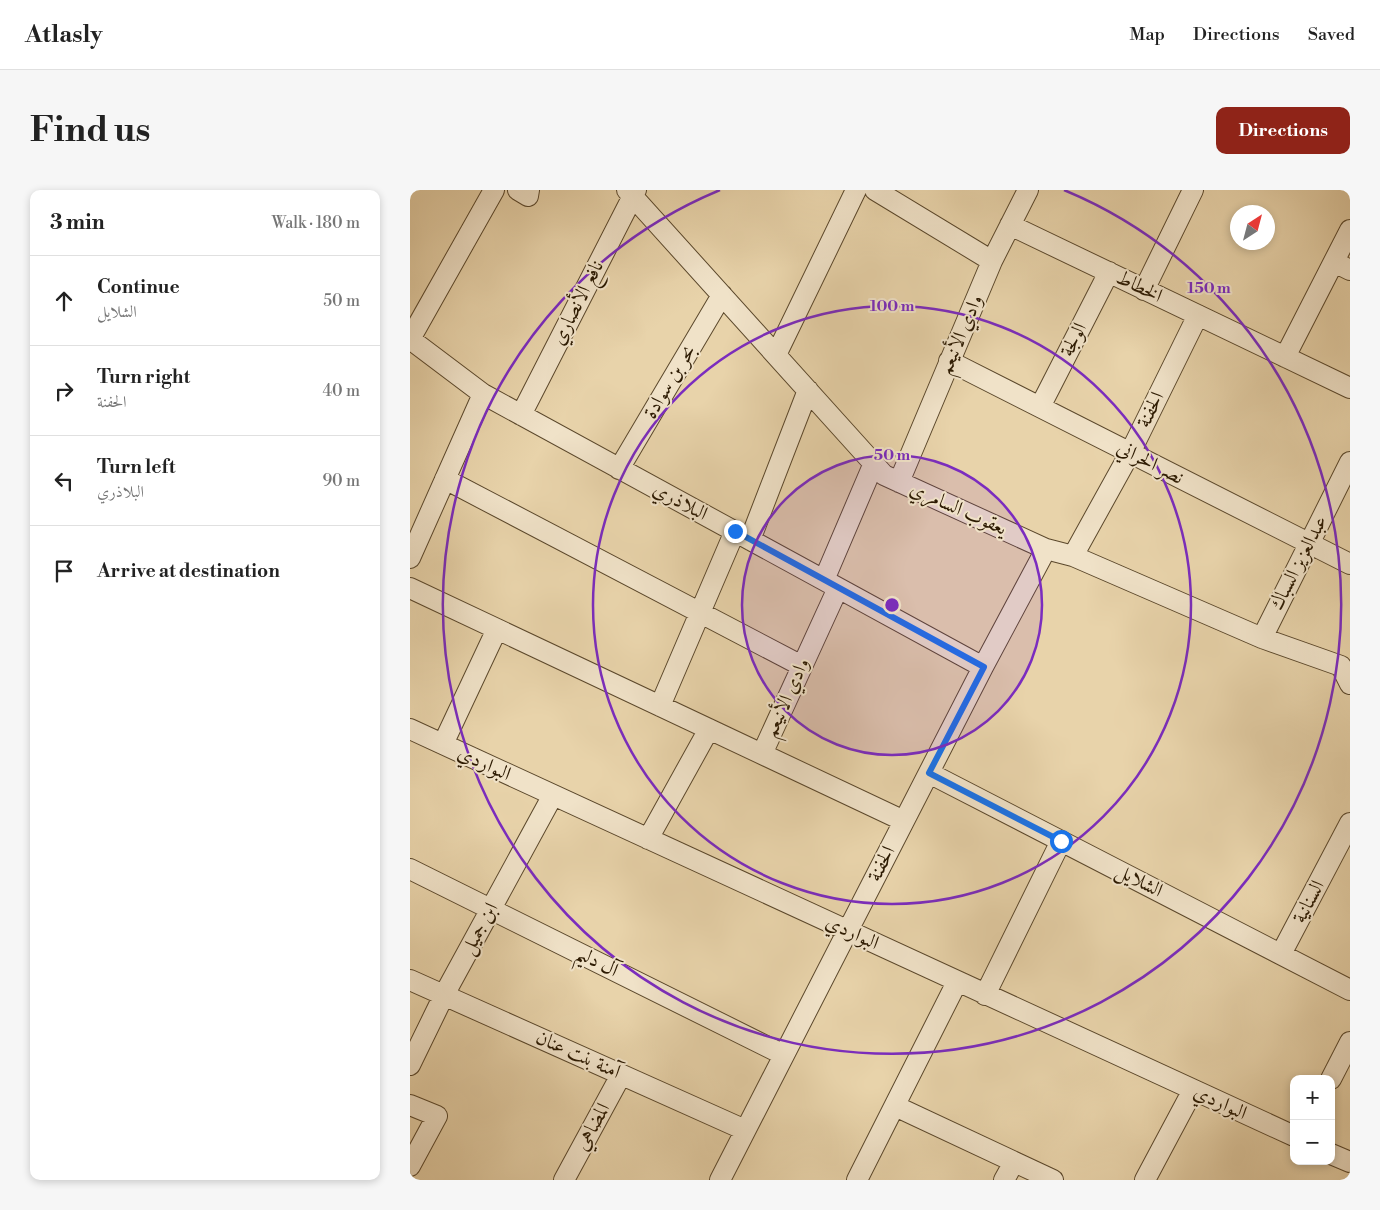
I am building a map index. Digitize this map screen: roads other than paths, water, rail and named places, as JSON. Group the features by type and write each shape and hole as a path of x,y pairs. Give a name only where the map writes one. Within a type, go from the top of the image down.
{"street":[{"path":"410,339 494,190"},
{"path":"776,355 856,190"},
{"path":"875,190 992,261"},
{"name":"وادي الأنيعم","path":"899,482 992,261 1028,190"},
{"path":"1144,290 1193,190"},
{"name":"يعقوب السامري","path":"632,192 722,295 884,474 1046,549 1073,556 1262,638 1341,666 1350,684"},
{"name":"نافع الأنصاري","path":"521,415 632,192"},
{"name":"الخطاط","path":"1010,225 1350,388"},
{"path":"1284,357 1342,266 1350,230"},
{"name":"الولجة","path":"1040,407 1108,272"},
{"name":"بحر بن سوادة","path":"619,468 722,295"},
{"name":"الحفنة","path":"1073,556 1130,453 1198,315"},
{"name":"البلاذري","path":"410,339 483,394 984,667"},
{"name":"نصر الحراني","path":"949,361 1350,564"},
{"path":"660,706 700,612 742,536 808,390"},
{"path":"410,558 483,394"},
{"name":"عبدالعزيز السباك","path":"1262,638 1350,462"},
{"name":"وادي الأنيعم","path":"762,754 802,666 874,463"},
{"path":"445,479 802,666"},
{"name":"الحفنة","path":"720,1180 1046,549"},
{"path":"410,588 904,821"},
{"path":"443,744 497,629"},
{"path":"648,839 709,729"},
{"name":"البواردي","path":"410,730 1290,1134"},
{"name":"الشلايل","path":"929,773 1350,990"},
{"name":"ابن جميل","path":"410,1064 444,996 553,796"},
{"name":"السنانية","path":"1281,954 1350,823"},
{"path":"985,995 1061,841"},
{"name":"آل دليم","path":"410,869 784,1055"},
{"name":"آمنة بنت عنان","path":"410,980 745,1130"},
{"path":"857,1180 957,982"},
{"path":"1333,1075 1350,1042"},
{"name":"المضاهي","path":"564,1180 621,1075"},
{"path":"1146,1180 1193,1090"},
{"path":"410,1105 437,1116 410,1166"},
{"path":"895,1106 1052,1180"},
{"path":"1335,1156 1350,1162"},
{"path":"1004,1180 1014,1162"}]}
